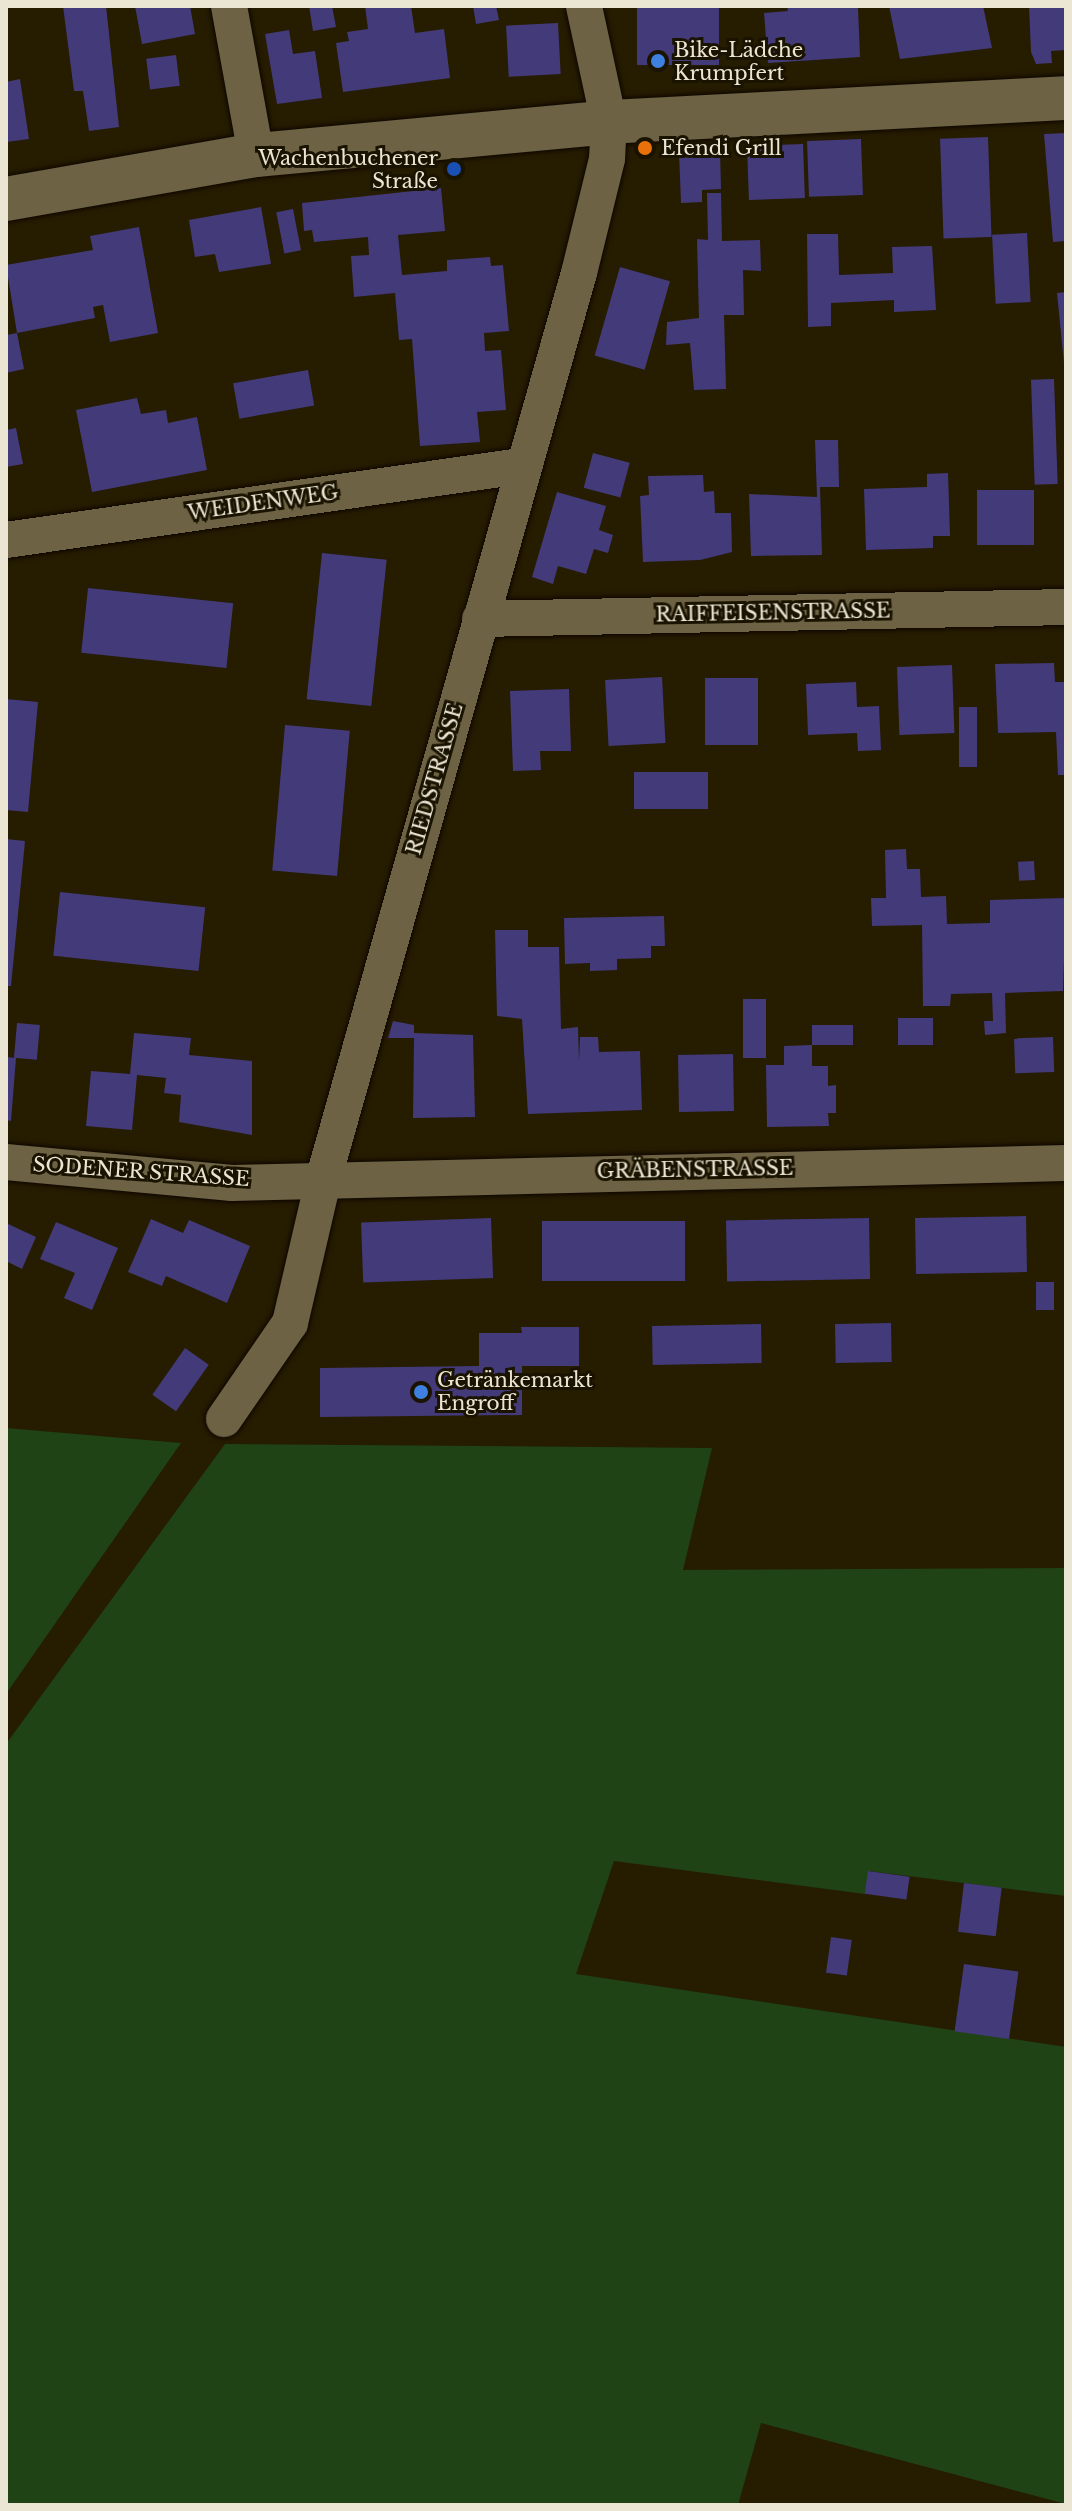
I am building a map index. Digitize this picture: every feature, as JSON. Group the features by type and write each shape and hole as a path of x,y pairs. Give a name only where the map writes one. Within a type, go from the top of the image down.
{"main road":[{"path":"6,199 256,155 609,122 1066,98"}],"street":[{"path":"229,6 256,155"},
{"name":"RIEDSTRASSE","path":"224,1419 290,1323 324,1177 521,466 579,273 607,159 609,122 584,6"},
{"name":"WEIDENWEG","path":"6,540 521,466"},
{"name":"RAIFFEISENSTRASSE","path":"480,619 1066,607"},
{"name":"SODENER STRASSE","path":"6,1162 232,1183 324,1177"},
{"name":"GRÄBENSTRASSE","path":"324,1177 1066,1163"}],"green space":[{"path":"6,1428 181,1443 6,1694"},
{"path":"225,1444 712,1448 683,1570 1066,1568 1066,1896 869,1871 865,1894 614,1861 576,1974 1066,2047 1066,2504 761,2423 738,2505 6,2505 6,1744"}],"building":[{"path":"63,6 106,6 119,127 89,131 83,91 74,91"},
{"path":"135,6 190,6 195,34 142,44"},
{"path":"309,6 332,6 336,27 313,31"},
{"path":"365,6 411,6 415,33 444,29 450,78 343,92 336,43 349,41 347,32 368,29"},
{"path":"473,6 496,6 499,20 476,24"},
{"path":"637,6 719,6 719,65 637,65"},
{"path":"787,6 858,8 860,57 768,63 764,13 788,11"},
{"path":"889,6 983,6 992,48 900,59"},
{"path":"1029,6 1066,6 1066,50 1051,51 1052,63 1036,64 1031,52"},
{"path":"558,23 561,74 509,77 506,26"},
{"path":"289,30 293,54 315,51 322,98 277,104 265,34"},
{"path":"176,55 180,86 150,89 146,59"},
{"path":"20,79 29,139 6,142 6,82"},
{"path":"1066,133 1066,241 1053,242 1044,134"},
{"path":"988,137 991,237 944,239 940,139"},
{"path":"861,139 863,195 809,197 807,141"},
{"path":"803,144 805,198 749,200 747,146"},
{"path":"720,150 721,189 702,190 702,202 681,203 679,152"},
{"path":"441,188 445,231 398,235 402,275 447,271 447,260 490,257 491,266 503,265 509,331 484,333 485,351 501,350 506,410 477,412 480,442 420,446 412,339 399,340 395,293 354,297 351,256 369,255 368,237 314,242 312,230 304,231 302,203"},
{"path":"707,193 721,193 722,241 760,240 761,271 743,270 744,315 724,315 726,389 694,390 690,343 666,345 667,322 699,318 697,239 708,240"},
{"path":"261,207 271,264 219,272 215,254 195,257 189,220"},
{"path":"293,209 301,250 284,253 276,212"},
{"path":"139,227 158,333 110,342 103,305 93,307 95,318 17,333 6,265 93,250 90,236"},
{"path":"1027,233 1031,302 996,304 992,235"},
{"path":"807,234 838,234 839,275 893,273 892,247 932,246 936,310 894,312 894,300 831,303 831,326 808,327"},
{"path":"620,267 670,281 645,370 595,355"},
{"path":"1066,292 1066,363 1064,363 1057,293"},
{"path":"17,333 24,369 6,373 6,335"},
{"path":"308,370 314,405 239,419 233,383"},
{"path":"1054,379 1058,484 1035,485 1031,380"},
{"path":"137,398 141,414 166,410 168,423 197,417 207,470 92,492 76,410"},
{"path":"16,428 23,464 6,467 6,430"},
{"path":"815,440 838,440 839,487 820,487 822,555 751,556 749,494 817,497"},
{"path":"593,453 630,463 620,498 584,488"},
{"path":"948,473 950,536 933,536 933,548 866,550 864,489 927,487 927,474"},
{"path":"703,475 704,492 714,491 715,513 731,513 732,552 700,560 643,562 640,496 649,495 648,476"},
{"path":"977,490 1034,490 1034,545 977,545"},
{"path":"557,492 606,506 599,530 613,535 608,553 594,549 586,574 558,566 553,584 532,577"},
{"path":"322,553 387,560 371,706 307,699"},
{"path":"88,588 233,603 226,668 81,653"},
{"path":"1054,663 1055,682 1066,682 1066,775 1058,775 1056,732 998,733 995,664"},
{"path":"952,665 954,733 899,735 897,667"},
{"path":"662,677 665,743 609,746 605,680"},
{"path":"705,678 758,678 758,745 705,745"},
{"path":"856,682 857,707 879,706 881,750 858,751 857,733 808,735 806,684"},
{"path":"569,689 571,751 540,751 541,770 513,771 510,691"},
{"path":"6,699 38,702 28,812 6,810"},
{"path":"959,707 977,707 977,767 959,767"},
{"path":"285,725 350,731 337,876 272,870"},
{"path":"634,772 708,772 708,809 634,809"},
{"path":"6,839 25,841 11,986 6,986"},
{"path":"906,849 907,869 920,869 921,897 946,896 947,924 990,923 990,900 1066,898 1063,991 1005,993 1006,1033 985,1035 984,1021 993,1021 992,993 951,994 950,1006 923,1006 922,925 872,926 871,898 886,898 885,850"},
{"path":"1034,861 1035,880 1019,881 1018,862"},
{"path":"60,892 205,907 199,971 53,956"},
{"path":"664,916 665,946 651,946 651,958 617,959 617,970 590,971 590,963 565,964 564,918"},
{"path":"495,930 528,930 528,947 559,947 561,1029 578,1027 579,1061 580,1037 598,1037 599,1052 640,1051 642,1110 528,1114 522,1019 497,1016"},
{"path":"743,999 766,999 766,1058 743,1058"},
{"path":"898,1018 933,1018 933,1045 898,1045"},
{"path":"393,1021 414,1025 414,1033 473,1035 475,1117 413,1118 414,1038 388,1038"},
{"path":"17,1023 40,1025 37,1060 14,1058"},
{"path":"812,1025 853,1025 853,1045 812,1045"},
{"path":"134,1033 191,1038 189,1055 252,1061 252,1135 179,1122 181,1095 164,1093 166,1078 137,1075 132,1130 86,1126 91,1071 130,1074"},
{"path":"1053,1037 1054,1072 1015,1073 1014,1038"},
{"path":"812,1045 812,1066 828,1066 828,1086 836,1085 836,1113 828,1113 829,1126 767,1127 766,1065 784,1065 784,1046"},
{"path":"733,1054 734,1111 679,1112 678,1055"},
{"path":"6,1057 16,1058 11,1121 6,1120"},
{"path":"1026,1216 1027,1272 916,1274 915,1218"},
{"path":"491,1218 493,1278 363,1283 361,1223"},
{"path":"869,1218 870,1279 727,1281 726,1220"},
{"path":"151,1219 183,1233 189,1220 250,1246 227,1303 166,1276 162,1286 128,1272"},
{"path":"542,1221 685,1221 685,1281 542,1281"},
{"path":"56,1222 118,1248 92,1310 64,1298 75,1273 40,1259"},
{"path":"6,1223 36,1237 22,1269 6,1261"},
{"path":"1036,1282 1054,1282 1054,1310 1036,1310"},
{"path":"891,1323 892,1362 836,1363 835,1324"},
{"path":"761,1324 762,1363 653,1365 652,1326"},
{"name":"Getränkemarkt Engroff","path":"521,1327 579,1327 579,1366 522,1366 522,1415 320,1417 320,1368 479,1366 479,1333 522,1333"},
{"path":"185,1348 209,1365 176,1411 152,1395"},
{"path":"868,1871 910,1877 906,1900 865,1894"},
{"path":"964,1883 1002,1888 996,1936 958,1932"},
{"path":"831,1937 852,1940 847,1976 826,1973"},
{"path":"964,1964 1018,1972 1009,2039 955,2031"}],"place":[{"name":"Bike-Lädche Krumpfert","path":"658,61"},
{"name":"Efendi Grill","path":"645,148"},
{"name":"Wachenbuchener Straße","path":"454,169"},
{"name":"Getränkemarkt Engroff","path":"421,1392"}]}
